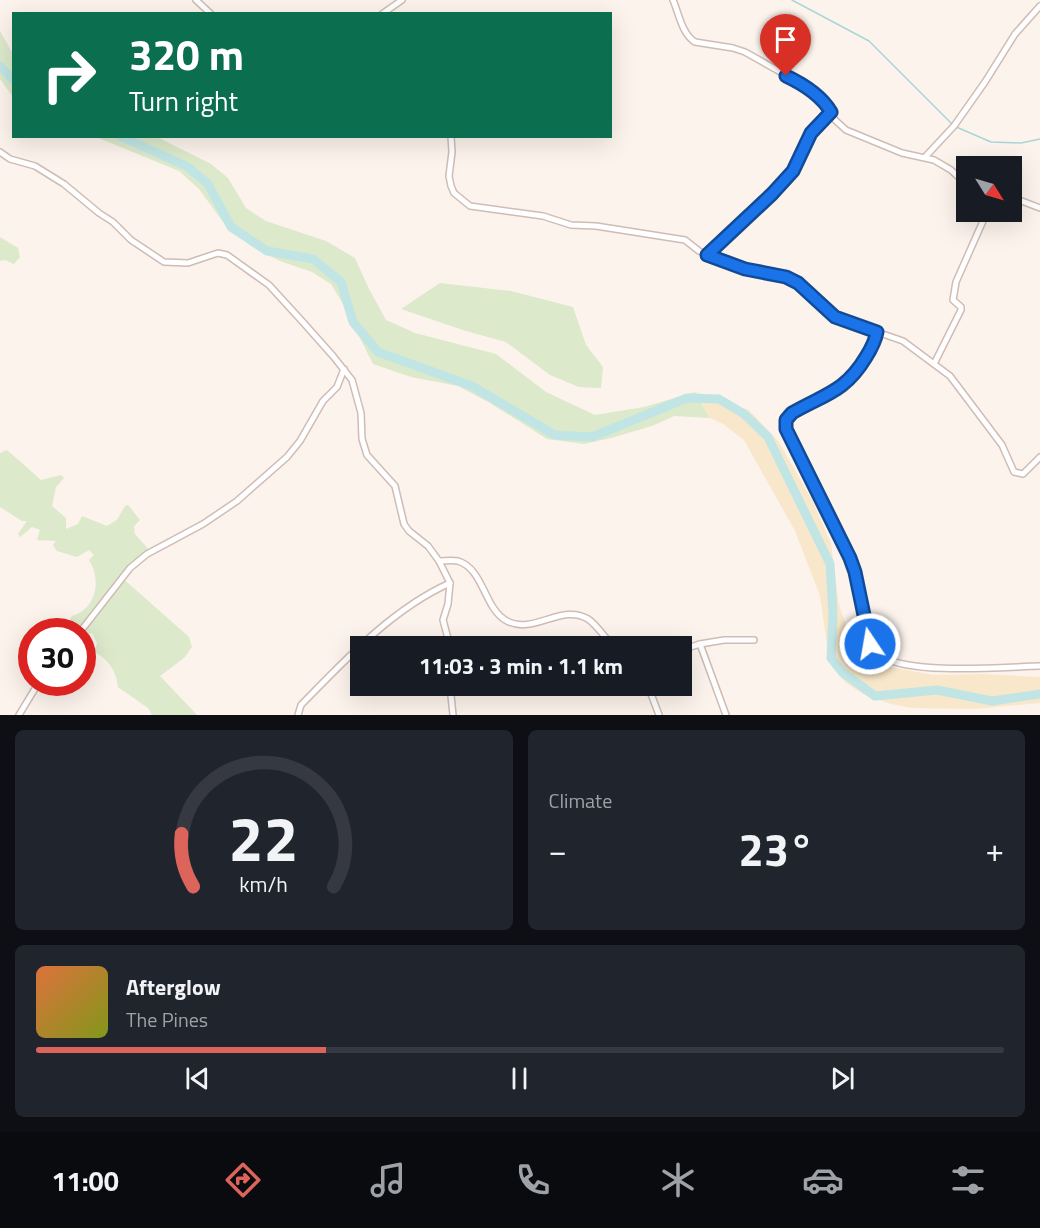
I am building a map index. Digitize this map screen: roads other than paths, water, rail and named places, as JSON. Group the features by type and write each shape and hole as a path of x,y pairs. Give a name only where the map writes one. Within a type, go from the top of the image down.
{"street":[{"path":"196,0 209,12"},
{"path":"385,12 402,0"},
{"path":"673,0 687,34 695,42 745,52 800,83 826,103 835,120 846,130 902,153 926,156 946,166 956,175"},
{"path":"926,156 954,126 1015,34 1040,6"},
{"path":"707,255 793,171 811,133 831,112"},
{"path":"451,138 449,176 451,186 454,193 470,206 543,216 571,225 596,226 686,240 707,255 745,269 786,277 798,283 835,317 903,341 950,376 1002,445 1014,472 1023,474 1040,458"},
{"path":"0,152 10,159 35,165 64,184 113,222 131,240 164,262 188,263 218,253 227,255 269,285 352,380 361,412 362,439 367,455 395,486 404,524 428,546 450,583 448,604 443,620 447,636"},
{"path":"1022,201 1040,208"},
{"path":"934,364 961,310 961,307 953,300 956,282 983,222"},
{"path":"877,332 875,341 865,359 846,383 792,413 786,420 786,429 852,565 870,644 876,652 890,660 919,667 1040,666"},
{"path":"91,618 130,568 147,554 203,524 237,501 287,457 300,441 323,401 337,387 344,369"},
{"path":"439,561 458,561 472,570 497,612 507,621 521,625 541,623 560,615 576,615 589,619 604,636"},
{"path":"298,715 301,705 362,644 407,607 450,583"},
{"path":"692,647 724,640 754,640"},
{"path":"700,644 726,715"},
{"path":"19,715 31,696"},
{"path":"451,696 453,715"},
{"path":"651,696 658,715"}],"waterway":[{"path":"792,0 869,41 954,126 991,142 1021,143 1040,139"},
{"path":"0,66 12,79"},
{"path":"124,138 188,167 208,184 231,227 267,251 313,259 341,282 353,322 378,352 472,386 555,435 592,437 687,398 719,399 744,414 768,437 830,564 833,615 831,658 842,672 875,696 937,690 992,701 1040,694"}]}
